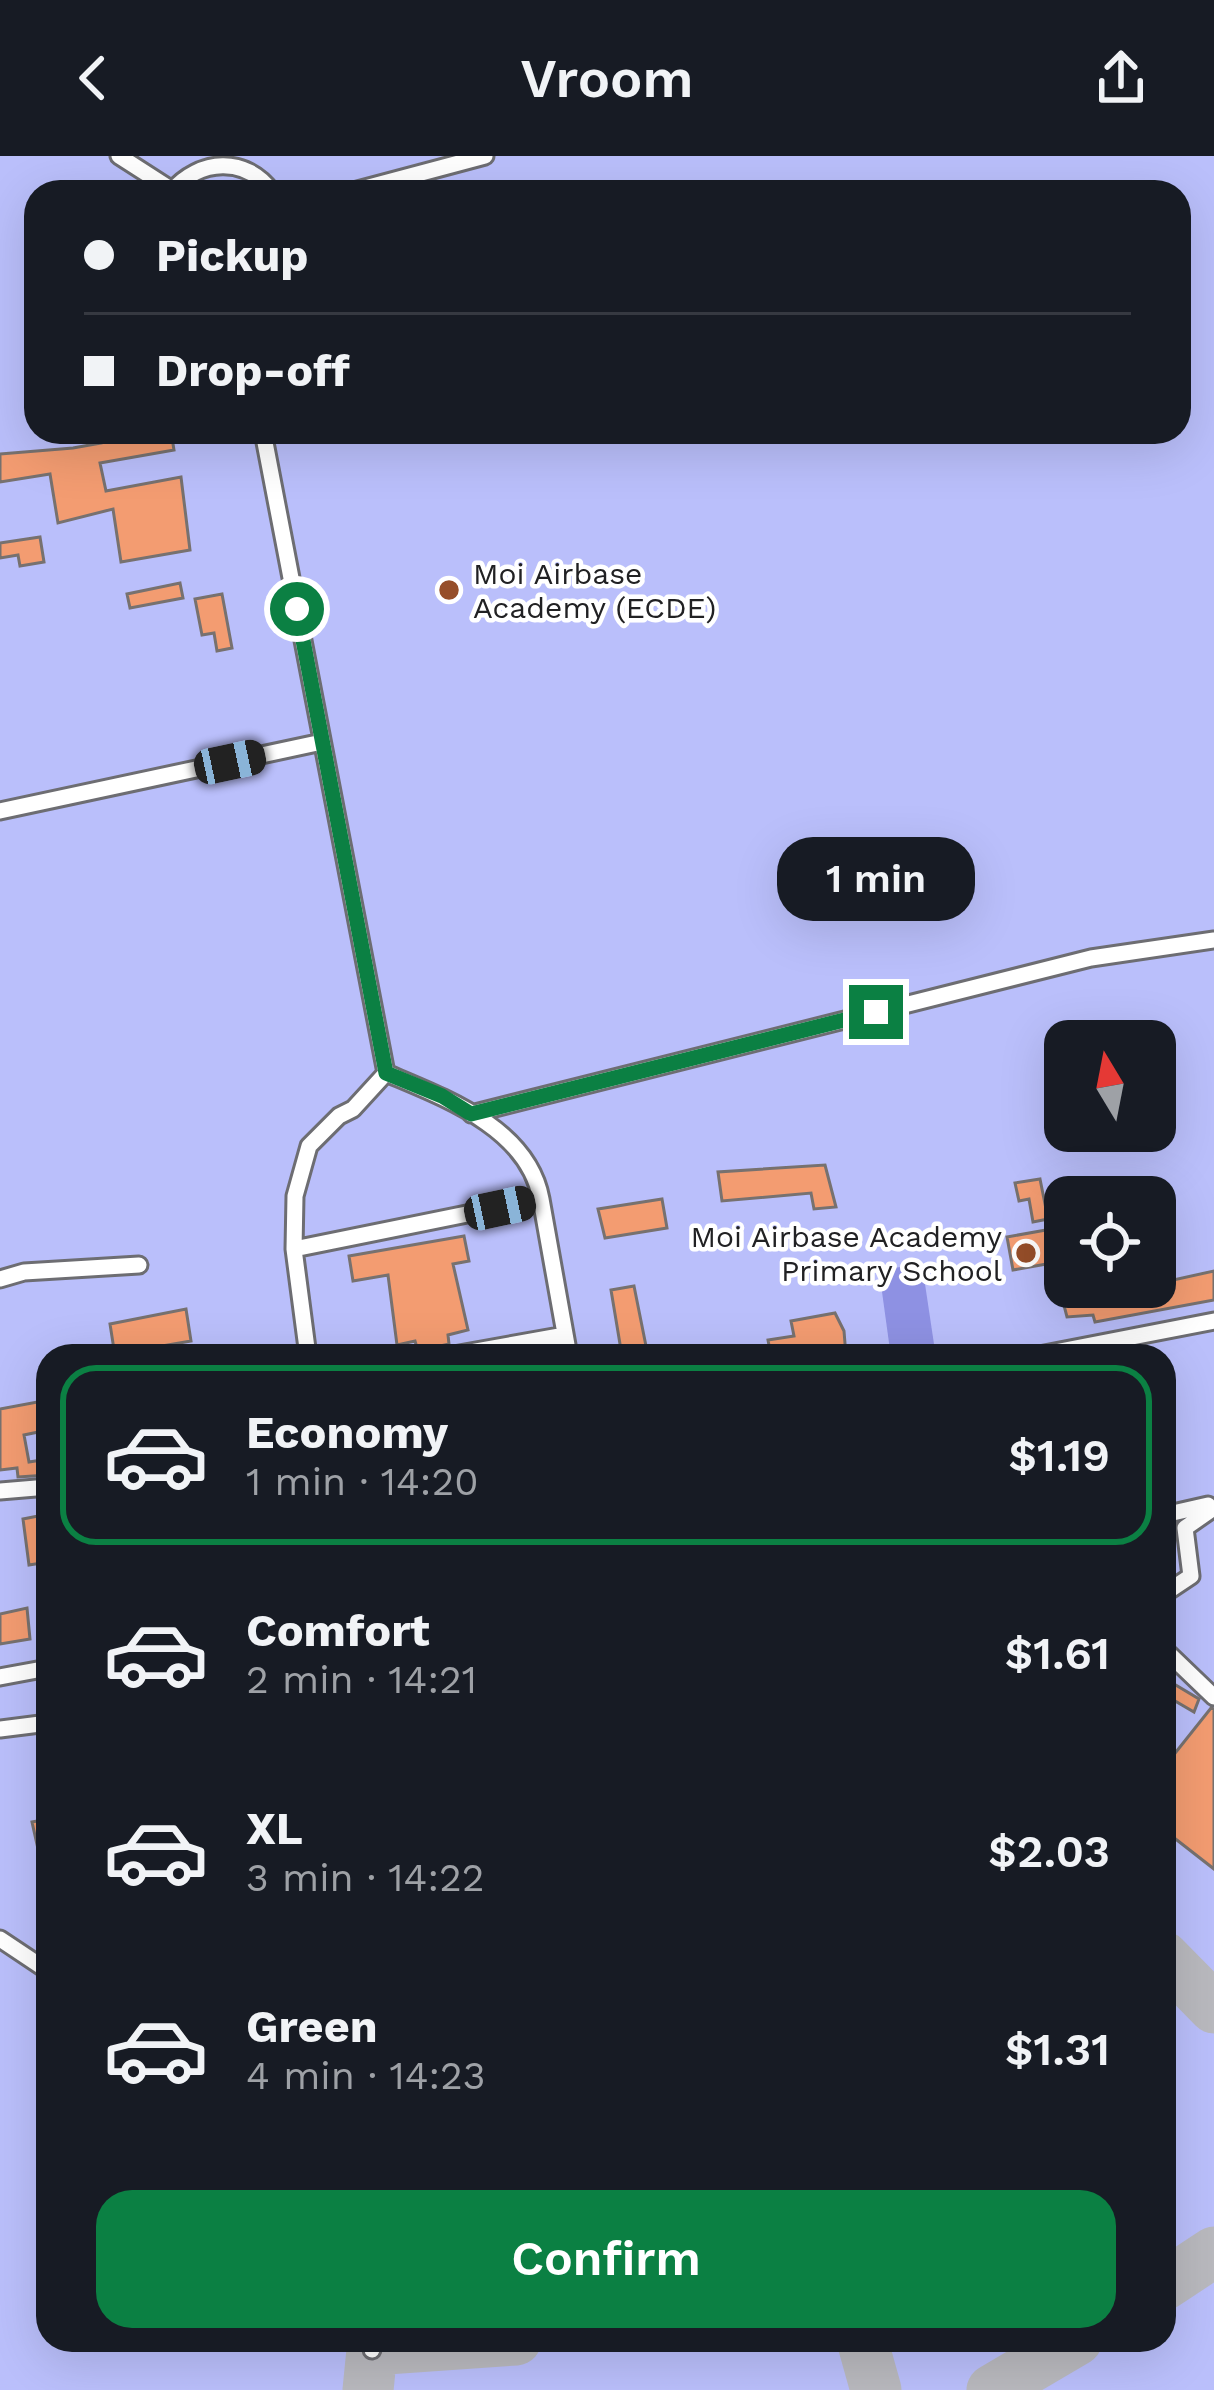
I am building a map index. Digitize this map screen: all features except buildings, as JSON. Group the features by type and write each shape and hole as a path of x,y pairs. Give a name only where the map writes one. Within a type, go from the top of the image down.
{"street":[{"path":"119,156 155,180"},
{"path":"395,180 485,156"},
{"path":"182,180 192,170 219,162 247,168 260,180"},
{"path":"265,444 386,1073"},
{"path":"0,811 322,742"},
{"path":"471,1114 1091,958 1214,940"},
{"path":"386,1073 442,1096 498,1130 537,1177 567,1344"},
{"path":"306,1344 294,1249 295,1196 309,1146 386,1073"},
{"path":"294,1249 541,1199"},
{"path":"0,1280 24,1272 139,1265"},
{"path":"1096,1344 1214,1321"},
{"path":"515,1344 565,1335"},
{"path":"0,1490 36,1488"},
{"path":"1176,1513 1214,1505"},
{"path":"1176,1586 1190,1576 1185,1528 1214,1505"},
{"path":"1176,1661 1214,1697"},
{"path":"0,1677 36,1670"},
{"path":"0,1729 36,1724"},
{"path":"0,1939 36,1963"}],"shaded area":[{"path":"0,156 1214,156 1214,2390 0,2390"},
{"path":"922,1264 934,1344 889,1344 879,1270"}],"taxiway":[{"path":"1176,1969 1214,2008"},
{"path":"1176,2277 1214,2252"},
{"path":"368,2390 372,2352"},
{"path":"865,2352 876,2390"},
{"path":"992,2390 1057,2352"}],"place":[{"name":"Moi Airbase Academy (ECDE)","path":"449,590"},
{"name":"Moi Airbase Academy Primary School","path":"1026,1253"}],"route":[{"path":"297,609 386,1073 442,1096 471,1114 876,1012"}]}
